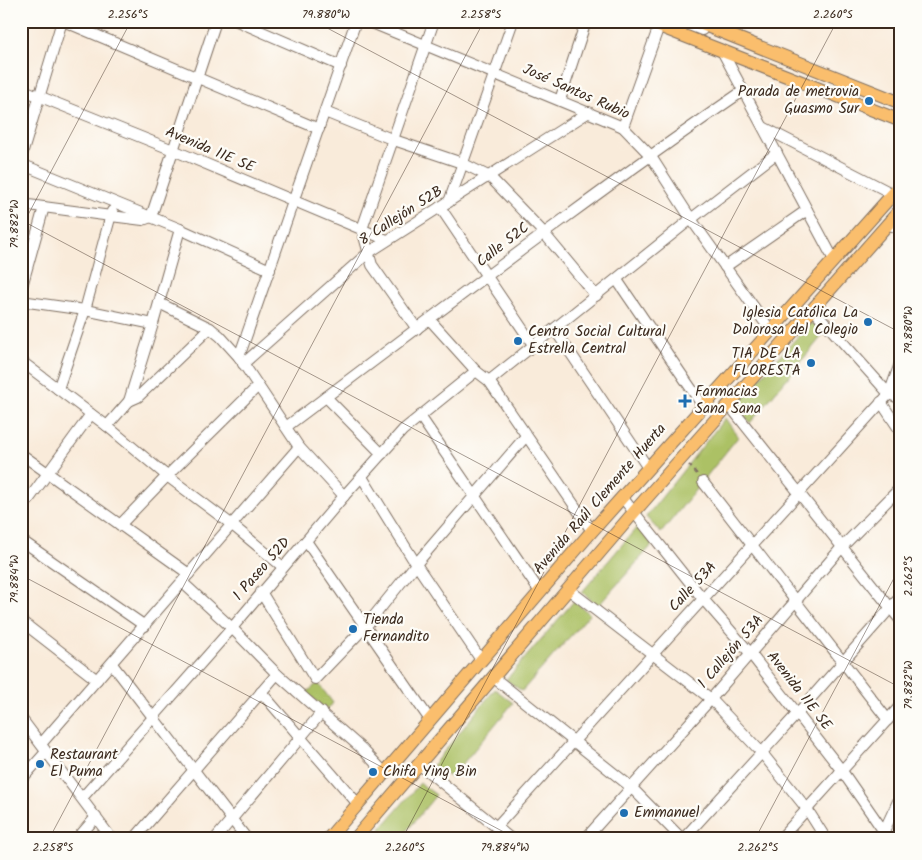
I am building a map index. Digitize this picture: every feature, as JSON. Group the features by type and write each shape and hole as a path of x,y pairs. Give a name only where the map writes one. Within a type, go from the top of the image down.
{"main road":[{"path":"646,21 660,24 722,51 901,122"},
{"path":"694,21 710,23 725,34 901,103"},
{"name":"Avenida Raúl Clemente Huerta","path":"328,839 622,497 834,260 898,194"},
{"path":"355,839 634,510 901,209"}],"street":[{"path":"21,158 63,21 319,129"},
{"path":"151,217 216,21"},
{"path":"237,21 341,66"},
{"path":"241,360 356,21"},
{"name":"José Santos Rubio","path":"367,21 623,127 650,155 691,219 771,331"},
{"path":"417,330 372,265 362,229 434,21"},
{"path":"513,21 462,163 444,205 487,276 534,346"},
{"path":"560,100 586,21"},
{"path":"679,21 901,108"},
{"path":"623,127 660,24 901,115"},
{"path":"722,51 834,260"},
{"name":"Avenida 11E SE","path":"21,89 173,150 387,240"},
{"name":"Calle 52C","path":"286,427 417,330 544,232 650,155 743,91"},
{"path":"325,112 394,140 462,163 490,176 544,232 596,296"},
{"name":"8 Callejón 52B","path":"241,360 368,253 589,112"},
{"path":"349,839 634,510 898,194 762,127"},
{"path":"489,381 555,330 691,219 777,154"},
{"path":"21,164 180,229 270,270"},
{"path":"58,389 85,310 114,202"},
{"path":"21,204 143,220 151,217"},
{"path":"21,290 44,207"},
{"path":"725,267 807,210"},
{"path":"888,224 901,230"},
{"path":"107,426 129,401 180,229"},
{"path":"617,280 703,406"},
{"path":"21,301 85,310 153,324"},
{"path":"159,303 210,328 220,336 241,360 299,447 344,496"},
{"path":"813,309 885,398 901,432"},
{"path":"430,320 476,371 489,381 592,531"},
{"path":"129,401 138,398 210,328"},
{"path":"555,330 648,468"},
{"path":"21,361 107,426 167,476 231,524 283,567"},
{"name":"Calle 53A","path":"502,834 574,741 885,398 901,361"},
{"name":"1 Paseo 52D","path":"82,798 403,430 476,371"},
{"path":"120,525 258,386"},
{"path":"326,397 382,454"},
{"path":"885,398 901,399"},
{"path":"729,405 901,620"},
{"path":"21,510 90,414"},
{"path":"420,416 540,592"},
{"path":"261,592 315,679 366,626 474,495 526,436"},
{"path":"21,780 43,748 97,680 299,447"},
{"path":"21,454 120,525 186,578 276,674 322,712 361,748 384,773"},
{"path":"362,477 416,564 482,660"},
{"path":"703,482 888,720"},
{"name":"1 Callejón 53A","path":"586,839 711,699 842,547 901,487"},
{"name":"Avenida 11E SE","path":"622,497 750,653 842,770 883,836"},
{"path":"21,540 145,626"},
{"path":"306,541 430,720"},
{"path":"568,589 711,699 762,753 807,809 826,839"},
{"path":"492,677 631,787 682,839 762,753 901,596"},
{"path":"21,621 97,680"},
{"path":"112,664 248,839"},
{"path":"134,839 276,674"},
{"path":"261,692 358,804"},
{"path":"780,839 901,705"},
{"path":"215,839 322,712"},
{"path":"23,724 112,839"},
{"path":"419,764 502,834"},
{"path":"883,836 900,796"},
{"path":"77,839 96,817"}],"path":[{"path":"683,457 703,482"}],"green space":[{"path":"811,322 823,335 750,423 736,404"},
{"path":"725,418 738,437 661,533 646,517"},
{"path":"638,526 653,544 598,606 582,592"},
{"path":"574,601 590,614 522,691 506,680"},
{"path":"318,683 333,703 327,710 306,693"},
{"path":"495,689 513,703 451,778 433,765"},
{"path":"420,783 436,795 400,839 372,839"}],"place":[{"name":"Parada de metrovia Guasmo Sur","path":"869,101"},
{"name":"Iglesia Católica La Dolorosa del Colegio","path":"868,322"},
{"name":"Centro Social Cultural Estrella Central","path":"518,341"},
{"name":"TIA DE LA FLORESTA","path":"811,363"},
{"name":"Farmacias Sana Sana","path":"685,401"},
{"name":"Tienda Fernandito","path":"353,629"},
{"name":"Restaurant El Puma","path":"40,764"},
{"name":"Chifa Ying Bin","path":"373,772"},
{"name":"Emmanuel","path":"624,813"}]}
